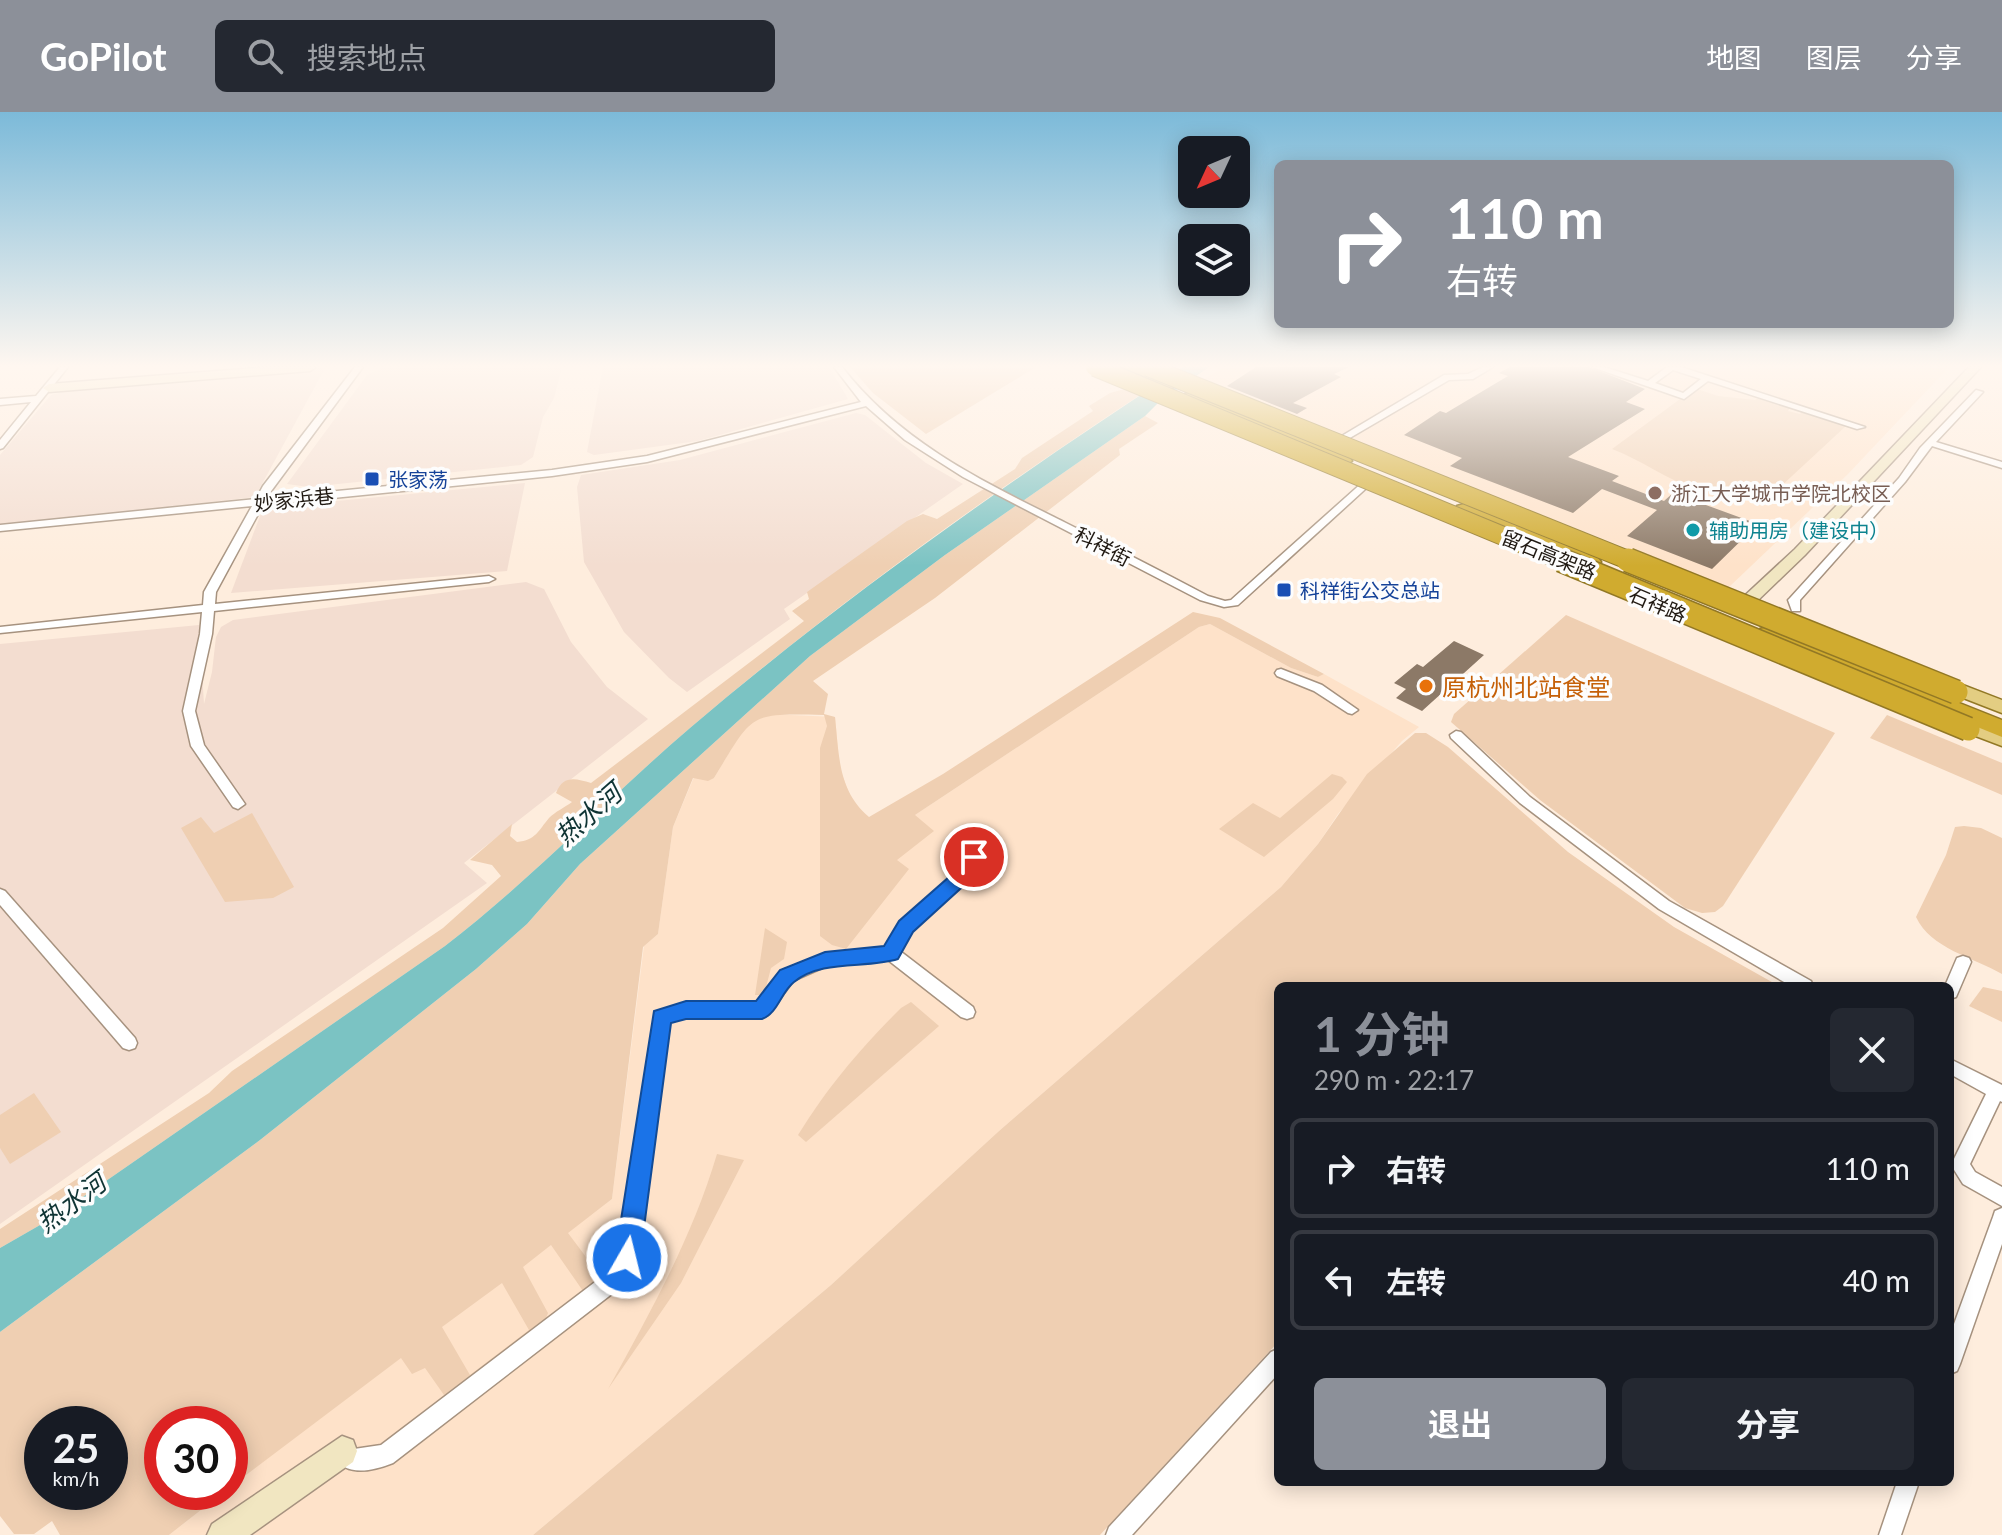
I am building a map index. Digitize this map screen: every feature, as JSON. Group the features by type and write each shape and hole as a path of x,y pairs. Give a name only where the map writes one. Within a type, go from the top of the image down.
{"highway":[{"name":"留石高架路","path":"1257,433 2002,741"},
{"name":"留石高架路","path":"1298,433 1738,602 2002,729"},
{"name":"留石高架路","path":"1302,433 2002,708"},
{"name":"留石高架路","path":"1347,451 1762,631 2002,719"},
{"path":"1347,451 1445,487 1482,496"},
{"path":"1347,451 1460,522"},
{"path":"1532,516 1738,602"},
{"path":"1526,550 1608,573 1762,631"}],"main road":[{"name":"石祥路","path":"1262,433 1328,466 1526,550 1701,622 1798,655 2002,741"},
{"name":"石祥路","path":"1319,433 1532,516"},
{"path":"1738,602 2002,708"}],"street":[{"path":"238,804 198,746 189,711 206,634 210,592 260,502 307,433"},
{"name":"妙家浜巷","path":"0,528 552,473 647,459 748,433"},
{"name":"科祥街","path":"904,433 978,481 1204,598 1224,604 1234,603 1367,483"},
{"path":"1347,451 1371,433"},
{"path":"1738,602 1800,552 1909,433"},
{"path":"1796,609 1794,600 1940,433"},
{"path":"1931,443 2002,465"},
{"path":"0,630 489,579"},
{"path":"1281,673 1333,695 1352,710"},
{"path":"1456,735 1525,800 1664,905 1798,982"},
{"path":"891,953 906,927 965,874 974,857"},
{"path":"0,895 129,1043"},
{"path":"223,1535 342,1451 350,1460 385,1455 610,1283 627,1258 662,1018 686,1010 762,1010 787,976 825,960 891,953 967,1012"},
{"path":"1954,983 1963,962"},
{"path":"1954,1068 1999,1093 1960,1165 1969,1178 2002,1197"},
{"path":"1954,1353 2002,1217"},
{"path":"1117,1535 1274,1363"},
{"path":"1890,1535 1907,1486"}],"shaded area":[{"path":"18,433 290,433 255,497 0,526 0,455"},
{"path":"324,433 539,433 533,457 521,465 309,487 287,484"},
{"path":"590,433 725,433 698,441 594,455 587,452"},
{"path":"780,433 888,433 926,463 963,484 784,609 790,619 687,692 624,632 584,562 577,487 581,475 680,460"},
{"path":"1059,433 1083,433 968,512 744,683 690,728 508,894 445,946 54,1217 0,1248 0,1229 209,1093 232,1071 443,928 501,876 492,865 470,860 512,824 510,836 517,842 533,837 551,816 572,802 556,793 562,783 575,779 591,783 804,621 792,611 809,599 807,592 907,521 923,514 937,519 1015,469 1022,458"},
{"path":"1120,433 1142,433 1119,449 1120,455 935,598 813,681 828,694 824,714 835,717 842,772 859,807 869,817 943,774 1193,612 1220,618 1324,674 1318,677 1291,668 1210,624 1199,627 915,815 934,831 897,860 909,869 846,949 832,945 820,936 820,748 827,726 824,715 780,715 755,721 737,740 714,778 708,781 693,778 673,827 658,934 643,947 612,1199 568,1233 586,1257 615,1235 613,1253 597,1280 583,1291 551,1245 523,1267 548,1313 544,1323 454,1393 444,1395 425,1368 412,1374 401,1358 248,1473 248,1406 144,1406 144,1510 201,1510 169,1535 60,1535 52,1521 34,1534 14,1534 0,1516 0,1332 260,1140 476,969 527,924 580,864 810,656 945,555","holes":["502,1283 529,1330 470,1375 442,1327"]},
{"path":"1334,433 1886,433 1728,588"},
{"path":"1633,433 1838,433 1764,502 1686,485 1612,449"},
{"path":"525,483 507,571 231,593 263,508"},
{"path":"526,582 544,589 571,642 607,687 648,719 464,863 487,883 0,1224 0,644 199,625 204,704 216,637 221,627 233,620"},
{"path":"1566,615 1835,733 1723,906 1715,912 1702,913 1685,908 1540,800 1451,722 1454,714"},
{"path":"1210,624 1291,668 1318,677 1324,674 1419,727 1402,741 1338,814 1318,844 1281,887 999,1131 831,1285 533,1535 169,1535 201,1510 248,1510 248,1473 612,1199 644,946 658,934 673,827 694,777 714,778 742,731 754,720 768,714 835,717 840,769 853,804 869,818 915,815 1199,627"},
{"path":"1887,715 2002,763 2002,795 1870,738"},
{"path":"1415,733 1426,733 1448,747 1568,852 1674,927 1772,982 1274,982 1274,1346 1100,1535 533,1535 831,1285 999,1131 1281,887 1318,844 1367,774"},
{"path":"1332,774 1347,782 1333,799 1264,857 1219,829 1253,803 1280,818"},
{"path":"252,813 294,887 273,898 225,902 181,828 201,817 214,833"},
{"path":"1955,827 1981,828 2002,838 2002,974 1942,945 1916,917 1946,855"},
{"path":"765,928 787,942 784,959 771,968 764,995 755,995"},
{"path":"1983,987 2002,991 2002,1022 1969,1006"},
{"path":"911,1002 939,1026 806,1142 798,1135 833,1084 886,1023"},
{"path":"34,1093 61,1132 10,1164 0,1148 0,1115"},
{"path":"717,1154 744,1160 681,1283 608,1389 683,1245"}],"water":[{"path":"1084,433 1120,433 945,555 810,656 580,864 527,924 476,969 260,1140 0,1332 0,1248 54,1217 445,946 508,894 690,728 749,679 869,585"}],"building":[{"path":"1606,433 1568,457 1619,476 1612,481 1664,501 1673,493 1758,524 1712,569 1627,536 1657,510 1602,489 1573,513 1450,466 1462,458 1404,435"},
{"path":"1454,641 1484,655 1422,711 1396,698 1406,689 1394,683 1417,664 1423,667"}],"place":[{"name":"张家荡","path":"372,479"},
{"name":"浙江大学城市学院北校区","path":"1655,493"},
{"name":"辅助用房（建设中）","path":"1693,530"},
{"name":"科祥街公交总站","path":"1284,590"},
{"name":"原杭州北站食堂","path":"1426,686"}],"route":[{"path":"627,1258 662,1018 686,1010 762,1010 787,976 825,960 891,953 906,927 965,874 974,857"}],"water label":[{"name":"热水河","path":"588,814"},
{"name":"热水河","path":"71,1202"}]}
